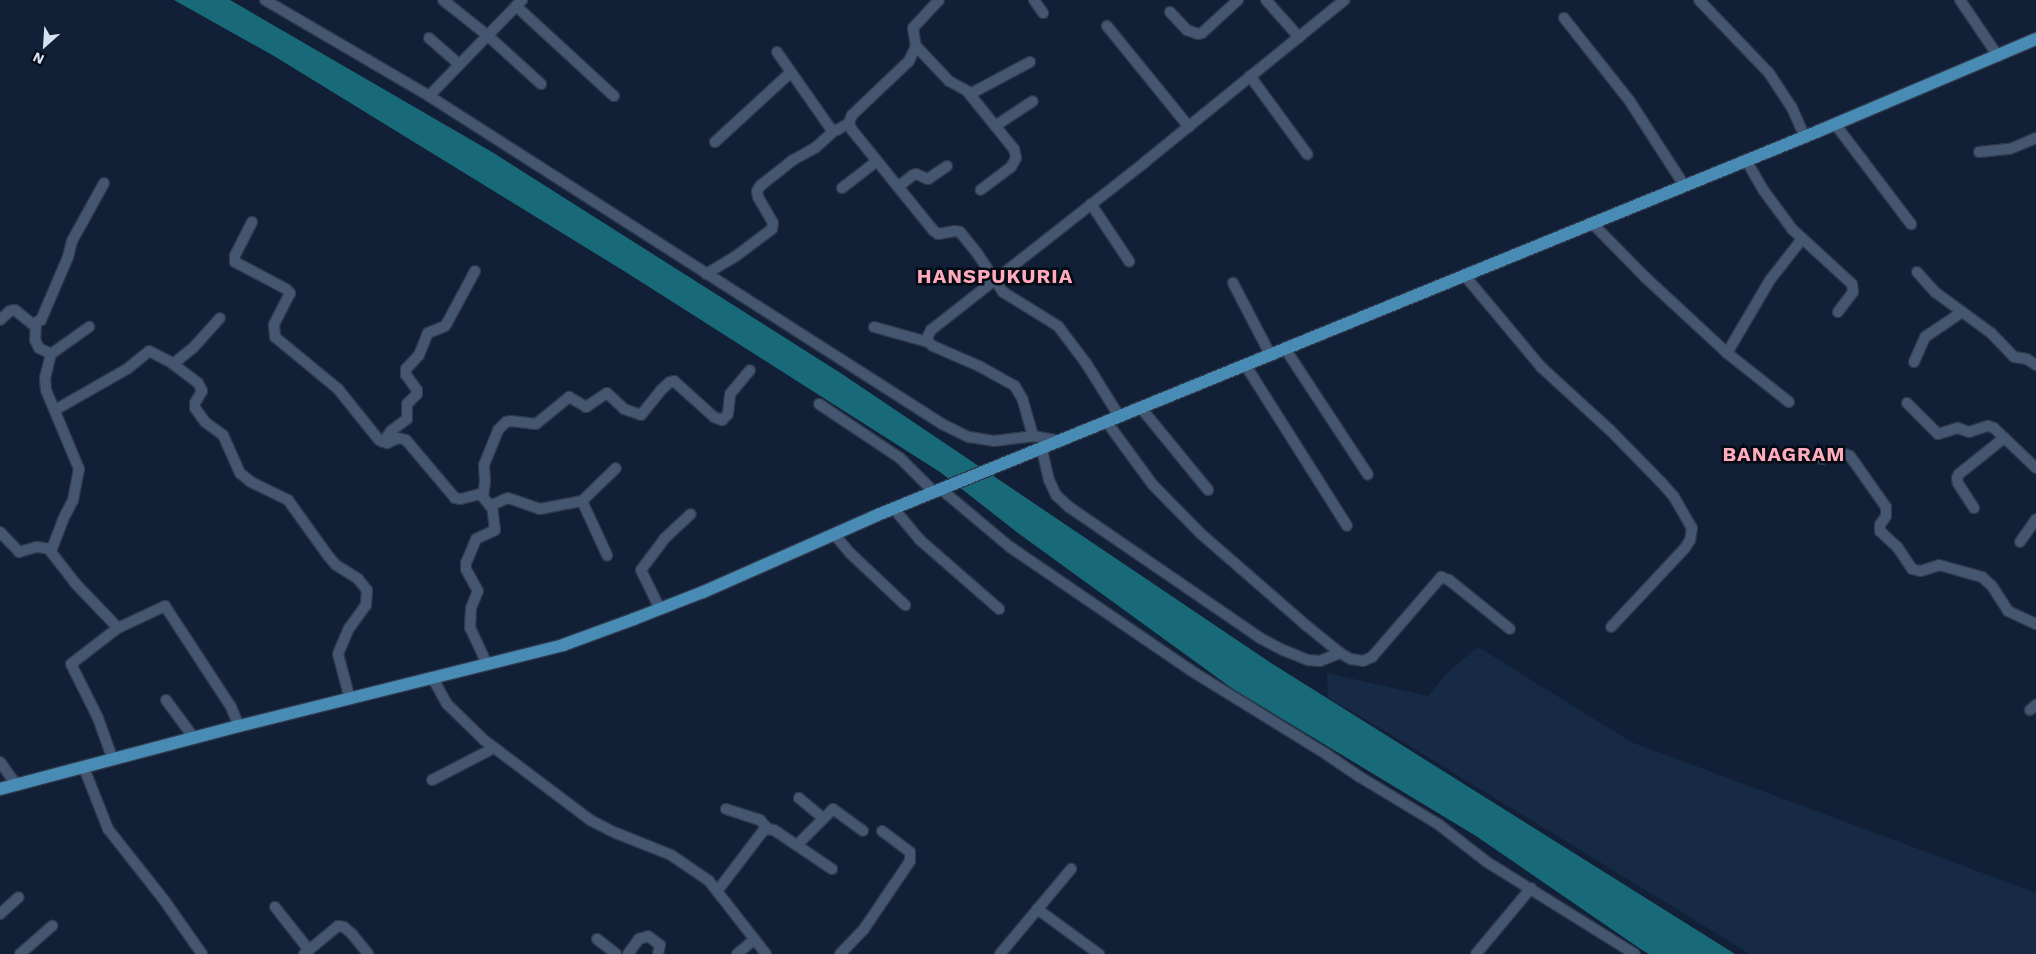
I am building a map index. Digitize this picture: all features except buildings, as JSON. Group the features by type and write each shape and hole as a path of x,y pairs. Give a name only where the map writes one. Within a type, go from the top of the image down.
{"main road":[{"path":"0,789 239,726 564,645 660,609 894,509 1001,467 1119,416 1286,350 1592,222 1804,137 2036,39"}],"street":[{"path":"265,0 428,96 956,431 969,436 994,441 1033,436 1062,441"},
{"path":"443,0 487,35 541,84"},
{"path":"706,274 736,256 772,229 774,223 758,197 757,191 760,186 793,160 816,148 834,131 849,123 852,115 910,61 916,46 913,28 939,0"},
{"path":"1034,0 1043,13"},
{"path":"1170,12 1187,30 1198,34 1202,33 1238,0"},
{"path":"1266,0 1299,37"},
{"path":"928,342 928,336 936,324 1188,127 1344,0"},
{"path":"1700,0 1769,73 1792,108 1804,137"},
{"path":"1960,0 1998,56"},
{"path":"428,96 519,3 614,96"},
{"path":"1564,18 1629,100 1684,185"},
{"path":"1107,26 1188,127"},
{"path":"429,38 459,64"},
{"path":"916,46 949,81 970,94 1014,149 1016,158 1010,169 981,190"},
{"path":"777,52 790,73 834,131"},
{"path":"970,94 1030,62"},
{"path":"715,142 790,73"},
{"path":"1250,76 1307,154"},
{"path":"995,126 1033,101"},
{"path":"849,123 852,130 877,162 933,230 944,234 955,231 966,237 993,280 1012,299 1044,316 1058,326 1086,362 1119,416"},
{"path":"1835,124 1911,224"},
{"path":"1979,152 2010,149 2036,138"},
{"path":"1746,160 1786,223 1852,284 1853,292 1838,312"},
{"path":"842,188 877,162"},
{"path":"898,187 916,174 928,180 947,166"},
{"path":"51,354 39,348 35,340 36,323 47,310 72,241 104,183"},
{"path":"1091,204 1129,261"},
{"path":"252,222 235,256 235,262 286,289 290,293 274,325 274,337 338,389 373,435 383,442 393,442 398,438 406,440 455,498 461,499 483,493"},
{"path":"1592,222 1645,277 1727,353 1789,402"},
{"path":"1727,353 1770,280 1802,239"},
{"path":"383,442 391,431 407,419 406,404 417,394 417,390 406,375 406,369 419,355 428,333 445,326 475,270"},
{"path":"1917,272 1934,292 1991,333 2014,357 2027,358 2036,365"},
{"path":"1465,276 1541,367 1610,430 1661,482 1674,497 1692,528 1690,540 1685,548 1611,627"},
{"path":"1233,283 1271,356"},
{"path":"0,320 10,311 15,310 29,322 36,323"},
{"path":"1914,362 1925,337 1962,312"},
{"path":"174,364 193,348 220,318"},
{"path":"51,549 74,500 79,469 44,383 51,354 89,327"},
{"path":"874,327 928,342 1015,386 1023,400 1033,436"},
{"path":"1286,350 1368,475"},
{"path":"55,410 127,369 144,353 149,351 174,364 202,388 195,403 195,408 205,422 223,435 240,473 252,482 288,500 336,565 358,579 367,590 366,605 349,628 340,644 338,654 350,699"},
{"path":"1246,366 1347,526"},
{"path":"487,664 470,628 471,608 478,591 466,569 466,562 476,539 495,530 491,508 485,501 483,493 486,481 484,461 498,430 506,422 511,421 536,424 568,397 586,407 607,393 624,409 642,415 661,390 674,381 714,417 722,420 728,414 730,394 750,370"},
{"path":"1907,402 1938,434 1958,428 1969,432 1988,426 2004,438 2036,468"},
{"path":"819,404 900,458 942,490 1010,547 1190,670 1438,824 1487,862 1635,954"},
{"path":"1140,408 1208,490"},
{"path":"1106,422 1153,484 1200,533 1340,653 1363,661 1372,657 1441,577 1449,580 1510,629"},
{"path":"1974,508 1958,483 1957,478 1959,474 2004,438"},
{"path":"1042,450 1049,480 1056,495 1069,507 1260,638 1308,660 1320,661 1340,653"},
{"path":"1822,458 1840,452 1850,456 1886,508 1886,516 1880,524 1880,531 1898,548 1912,569 1921,571 1939,565 1982,577 1992,586 2008,611 2036,624"},
{"path":"491,508 508,498 540,509 582,501 616,468"},
{"path":"582,501 607,555"},
{"path":"894,509 920,540 1000,609"},
{"path":"660,609 641,570 665,538 691,514"},
{"path":"2020,542 2036,519"},
{"path":"0,532 19,552 37,547 51,549"},
{"path":"834,534 850,553 905,605"},
{"path":"51,549 61,567 118,628"},
{"path":"113,760 98,718 72,664 118,628 165,606 231,707 239,726"},
{"path":"432,677 446,704 494,748 598,824 672,855 685,863 718,890 766,954"},
{"path":"166,700 194,738"},
{"path":"432,780 494,748"},
{"path":"0,762 17,785"},
{"path":"84,768 108,829 164,900 202,954"},
{"path":"798,798 822,817"},
{"path":"726,809 760,820 768,828 832,868"},
{"path":"797,845 829,810 837,810 863,831"},
{"path":"718,890 763,831 768,828"},
{"path":"840,954 864,929 910,861 910,852 882,831"},
{"path":"1000,954 1071,869"},
{"path":"1476,954 1531,888"},
{"path":"0,914 19,897"},
{"path":"275,907 307,952 338,926 344,927 352,934 368,954"},
{"path":"1037,909 1099,954"},
{"path":"20,954 52,926"},
{"path":"628,954 639,939 648,936 660,945 658,954"},
{"path":"597,939 616,954"},
{"path":"737,954 755,939"}],"shaded area":[{"path":"174,0 230,0 492,152 842,374 1271,663 1735,954 1649,954 1642,950 1476,836 1233,689 1018,533 940,472 624,271 274,56"},
{"path":"1478,647 1631,742 2036,893 2036,954 1750,954 1387,732 1328,698 1327,673 1428,696 1447,673"}],"district":[{"name":"HANSPUKURIA","path":"995,276"},
{"name":"BANAGRAM","path":"1784,454"}]}
